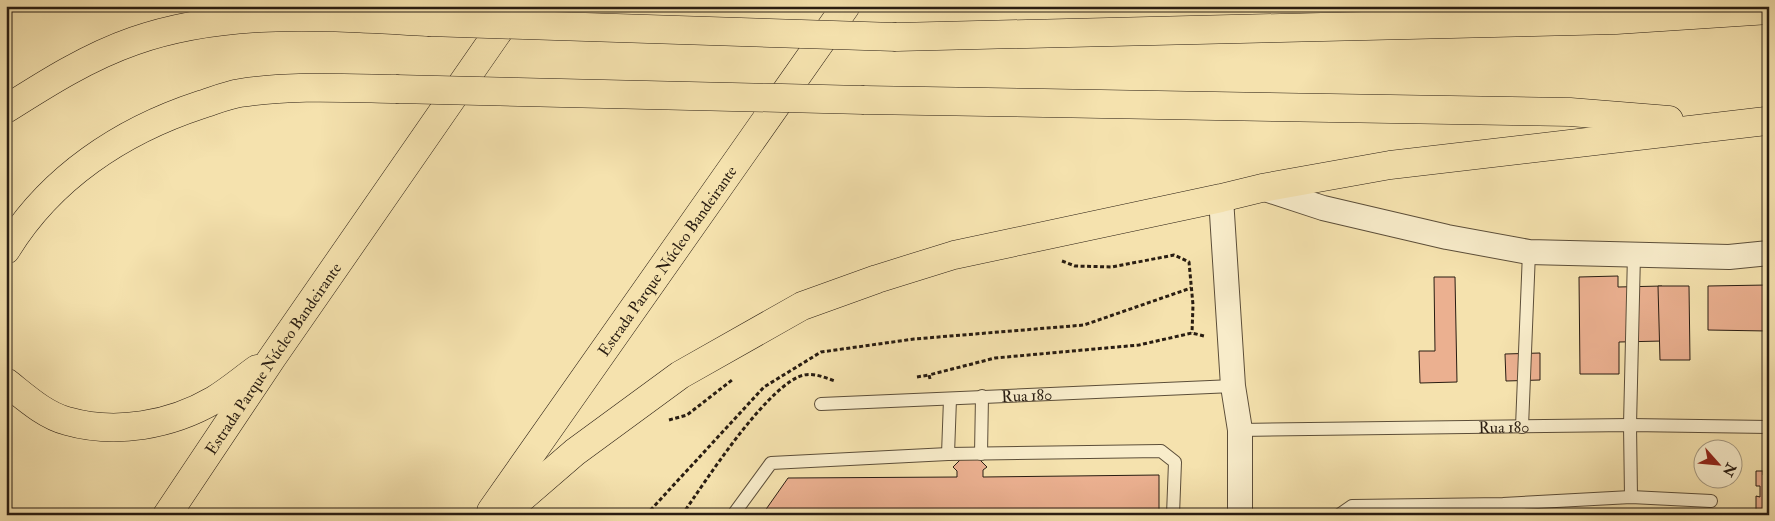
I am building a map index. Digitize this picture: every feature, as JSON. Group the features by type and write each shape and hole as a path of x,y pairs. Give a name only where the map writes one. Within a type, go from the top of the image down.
{"highway":[{"name":"Estrada Parque Núcleo Bandeirante","path":"167,515 272,358 516,6"},
{"name":"Estrada Parque Núcleo Bandeirante","path":"488,515 846,6"},
{"path":"6,109 59,76 134,41 199,24 295,16 896,38 1616,20 1769,10"},
{"path":"6,250 23,222 57,186 110,145 168,116 238,93 299,88 1570,112 1680,121 1767,122"},
{"path":"502,515 575,452 680,375 802,306 877,279 954,255 1262,188 1390,165 1767,122"},
{"path":"6,382 34,404 66,421 102,427 137,426 171,420 214,400 272,358"}],"street":[{"path":"1262,188 1323,208 1447,237 1529,252 1730,257 1769,253"},
{"path":"1221,198 1234,386 1240,430 1240,515"}],"lane":[{"path":"1522,427 1529,252"},
{"path":"1631,496 1630,425 1634,254"},
{"name":"Rua 180","path":"821,404 1234,386"},
{"path":"980,454 982,396"},
{"path":"948,454 950,399"},
{"name":"Rua 180","path":"1240,430 1630,425 1769,427"},
{"path":"733,515 771,464 948,454 1161,451 1175,462 1173,515"},
{"path":"1339,515 1352,506 1425,510 1503,510 1631,496 1711,501"}],"path":[{"path":"1057,260 1075,266 1112,267 1174,255 1189,262 1193,305 1192,333"},
{"path":"646,515 764,387 820,352 914,339 1084,325 1191,288"},
{"path":"914,378 995,358 1139,346 1167,341 1192,333 1231,343"},
{"path":"682,515 729,449 768,400 798,377 812,374 837,382"},
{"path":"929,375 935,399"},
{"path":"668,421 687,414 735,377"}],"building":[{"path":"1618,276 1618,287 1662,286 1663,341 1619,342 1619,374 1580,374 1579,277"},
{"path":"1434,277 1455,277 1457,382 1420,383 1419,351 1435,351"},
{"path":"1767,285 1767,331 1708,330 1708,286"},
{"path":"1658,286 1689,286 1690,360 1660,360"},
{"path":"1540,353 1540,380 1506,381 1505,354"},
{"path":"970,450 987,467 983,470 983,477 1159,475 1159,515 762,515 788,478 957,477 957,471 953,467"},
{"path":"1756,471 1763,471 1763,475 1769,475 1769,515 1756,515 1756,496 1760,497 1760,486 1756,486"}]}
